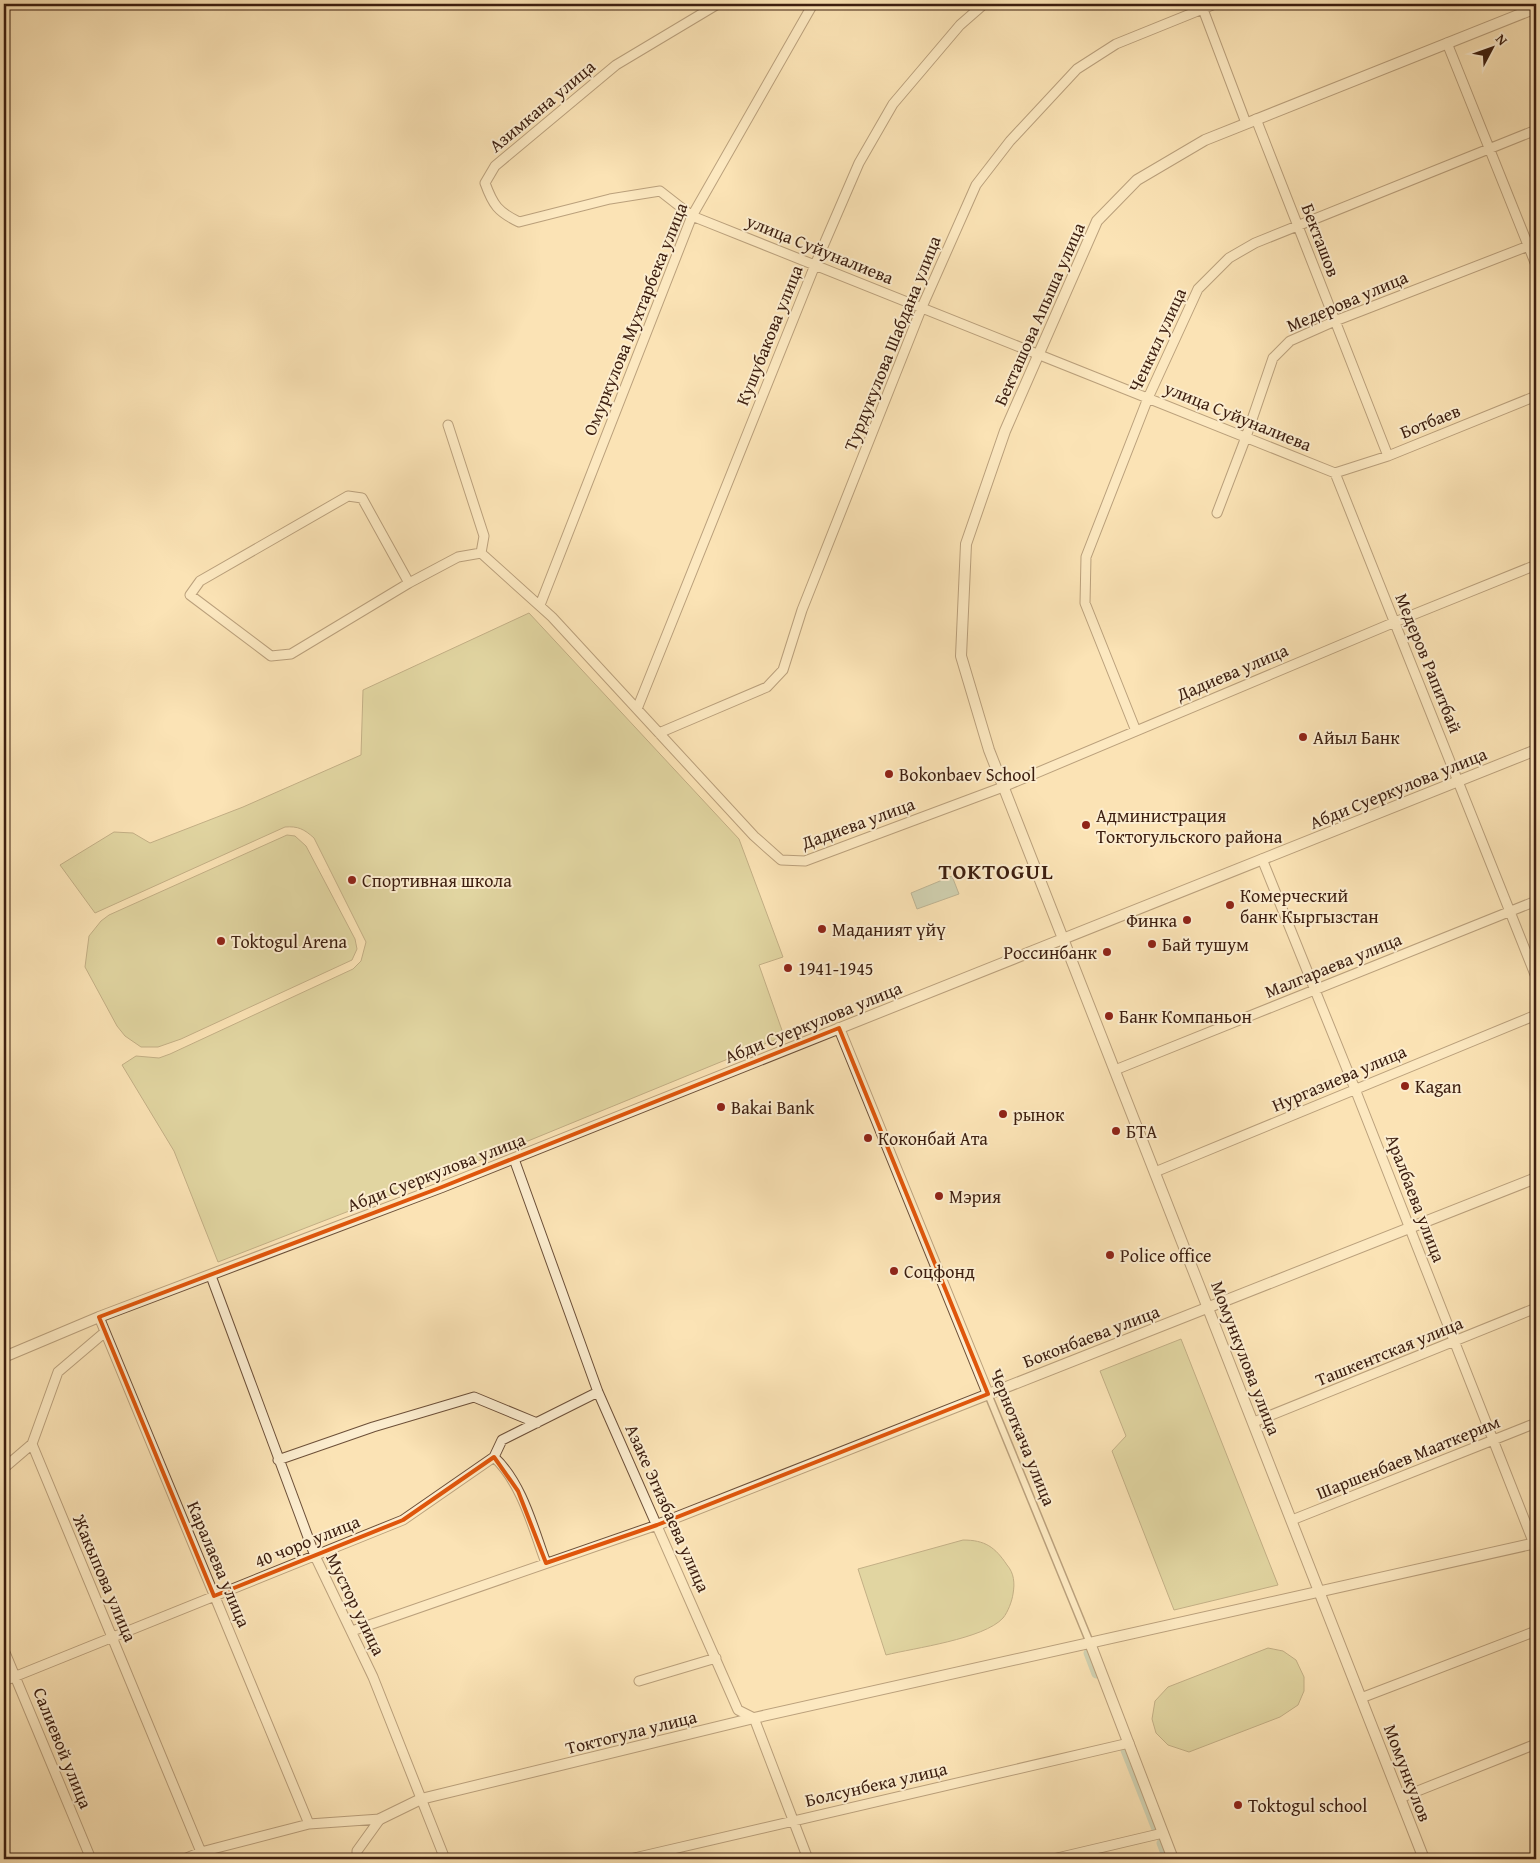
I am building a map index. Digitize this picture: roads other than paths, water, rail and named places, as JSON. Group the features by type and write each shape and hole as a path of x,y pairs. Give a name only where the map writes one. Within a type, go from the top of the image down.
{"street":[{"name":"Азимкана улица","path":"660,191 610,199 519,222 505,215 493,203 485,183 495,166 616,65 718,4"},
{"name":"Омуркулова Мухтарбека улица","path":"540,606 692,216 813,4"},
{"name":"Кушубакова улица","path":"637,709 815,265 859,164 894,104 960,25 984,4"},
{"name":"Турдукулова Шабдана улица","path":"659,733 767,687 783,670 806,601 922,307 976,184 1010,141 1077,69 1116,44 1202,6 1215,4"},
{"name":"Бекташов","path":"1202,6 1298,226 1388,456"},
{"name":"Бекташова Апыша улица","path":"989,750 962,656 966,544 1005,431 1097,221 1137,180 1205,140 1448,43 1529,8"},
{"path":"1448,43 1490,149 1532,244 1536,265"},
{"name":"Ченкил улица","path":"1136,731 1085,603 1086,557 1148,398 1198,289 1229,258 1255,242 1536,130"},
{"name":"улица Суйуналиева","path":"660,191 692,216 1335,473"},
{"name":"Медерова улица","path":"1217,513 1246,438 1273,358 1290,341 1335,321 1532,244"},
{"name":"Ботбаев","path":"1335,473 1388,456 1536,396"},
{"path":"409,582 362,498 348,496 200,581 190,595 271,656 291,654 409,582 458,557 481,553 484,536 448,425"},
{"name":"Медеров Рапитбай","path":"1335,473 1536,976"},
{"name":"Дадиева улица","path":"481,553 540,606 754,836 781,860 805,861 1003,787 1395,622 1536,565"},
{"name":"Момункулова улица","path":"989,750 1362,1698"},
{"name":"Абди Суеркулова улица","path":"4,1357 98,1317 211,1276 514,1159 1536,750"},
{"name":"Аралбаева улица","path":"1262,859 1316,990 1535,1545"},
{"name":"Малгараева улица","path":"1115,1070 1536,901"},
{"name":"Нургазиева улица","path":"1155,1172 1536,1015"},
{"name":"Черноткача улица","path":"840,1028 1090,1643 1173,1859"},
{"name":"Азаке Эгизбаева улица","path":"514,1159 598,1392 738,1710 754,1718"},
{"name":"Боконбаева улица","path":"657,1524 1536,1178"},
{"name":"Мустор улица","path":"211,1276 315,1556 373,1677 445,1859"},
{"name":"Ташкентская улица","path":"1254,1422 1536,1308"},
{"name":"Каралаева улица","path":"98,1317 309,1824"},
{"path":"4,1468 32,1444 58,1372 105,1332"},
{"name":"40 чоро улица","path":"4,1681 111,1636 403,1520 494,1457 502,1440 598,1392"},
{"path":"278,1460 373,1427 474,1397 537,1422"},
{"name":"Шаршенбаев Мааткерим","path":"1292,1520 1536,1424"},
{"name":"Жакыпова улица","path":"32,1444 201,1852"},
{"path":"494,1457 503,1465 518,1491 546,1563"},
{"path":"352,1631 657,1524"},
{"name":"Токтогула улица","path":"184,1859 201,1852 309,1824 380,1819 421,1799 754,1718 1535,1545"},
{"path":"1362,1698 1536,1631"},
{"name":"Салиевой улица","path":"4,1650 91,1859"},
{"path":"639,1681 716,1658"},
{"name":"Момункулов","path":"1362,1698 1424,1859"},
{"path":"754,1718 808,1859"},
{"name":"Болсунбека улица","path":"630,1859 1129,1743"},
{"path":"1400,1798 1536,1744"},
{"path":"357,1859 357,1851 380,1819"},
{"path":"1053,1859 1163,1834"}],"waterway":[{"path":"1088,1653 1096,1674"},
{"path":"1125,1750 1156,1829"},
{"path":"1161,1843 1167,1859"}],"place":[{"name":"Айыл Банк","path":"1303,737"},
{"name":"Bokonbaev School","path":"889,774"},
{"name":"Администрация Токтогульского района","path":"1086,825"},
{"name":"Спортивная школа","path":"352,880"},
{"name":"Комерческий банк Кыргызстан","path":"1230,905"},
{"name":"Финка","path":"1187,920"},
{"name":"Маданият үйү","path":"822,929"},
{"name":"Toktogul Arena","path":"221,941"},
{"name":"Бай тушум","path":"1152,944"},
{"name":"Россинбанк","path":"1107,952"},
{"name":"1941-1945","path":"788,968"},
{"name":"Банк Компаньон","path":"1109,1016"},
{"name":"Kagan","path":"1405,1086"},
{"name":"Bakai Bank","path":"721,1107"},
{"name":"рынок","path":"1003,1114"},
{"name":"БТА","path":"1116,1131"},
{"name":"Коконбай Ата","path":"868,1138"},
{"name":"Мэрия","path":"939,1196"},
{"name":"Police office","path":"1110,1255"},
{"name":"Соцфонд","path":"894,1271"},
{"name":"Toktogul school","path":"1238,1805"}],"district":[{"name":"TOKTOGUL","path":"996,871"}]}
